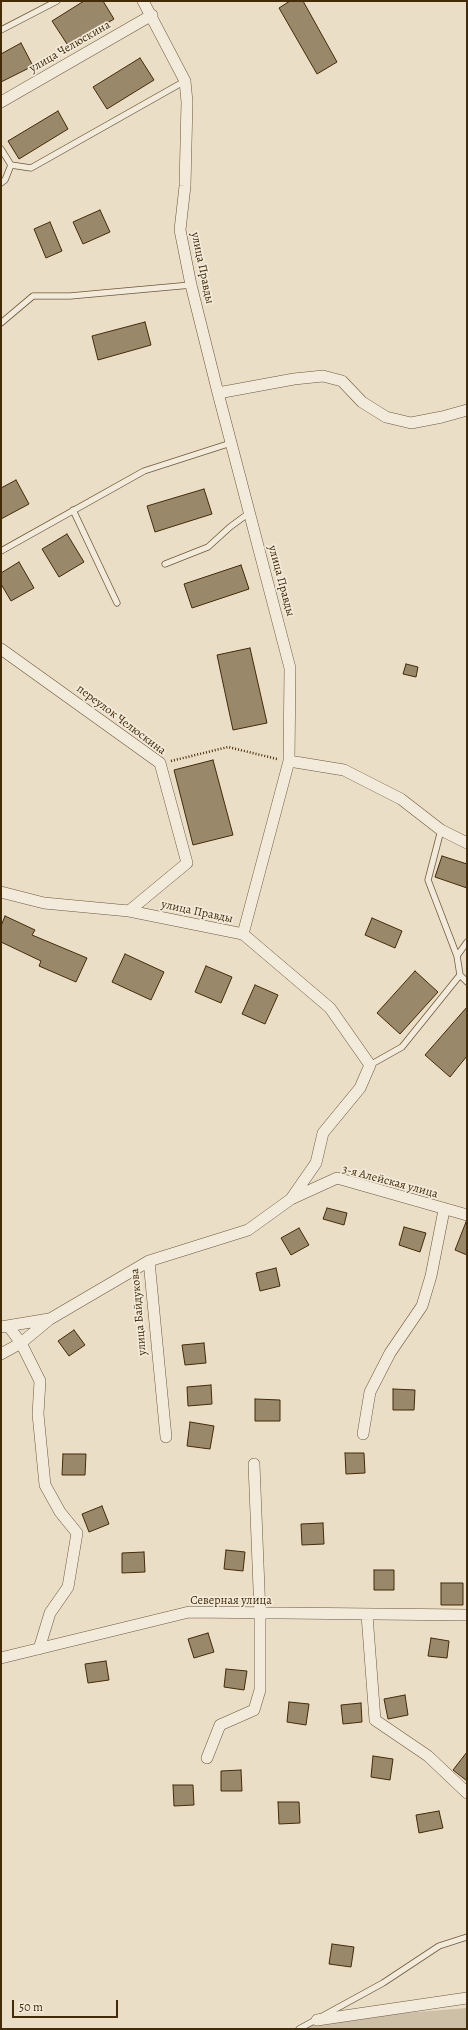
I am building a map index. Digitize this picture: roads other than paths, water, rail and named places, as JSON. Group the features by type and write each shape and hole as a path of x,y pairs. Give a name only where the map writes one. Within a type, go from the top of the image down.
{"street":[{"name":"улица Правды","path":"1,892 44,903 129,911 243,934 289,761 290,668 218,393 191,285 180,230 185,186 187,102 185,81 152,15 143,1"},
{"name":"улица Челюскина","path":"1,102 152,15"},
{"path":"218,393 294,379 323,376 342,381 362,402 386,417 411,423 467,410"},
{"name":"переулок Челюскина","path":"1,649 160,763 186,863 129,911"},
{"path":"289,761 344,770 401,799 441,830 467,843"},
{"path":"149,1261 248,1230 291,1199 316,1163 323,1132 360,1088 370,1065 330,1008 243,934"},
{"name":"3-я Алейская улица","path":"291,1199 337,1178 444,1210 467,1215"},
{"path":"363,1434 370,1392 390,1353 422,1306 432,1276 444,1210"},
{"name":"улица Байдукова","path":"1,1354 21,1343 50,1319 149,1261 166,1437"},
{"path":"5,1327 50,1319"},
{"path":"5,1327 21,1343 40,1381 38,1414 45,1486 60,1512 77,1533 68,1587 50,1613 39,1649"},
{"path":"208,1758 220,1725 254,1710 260,1690 260,1614 254,1464"},
{"name":"Северная улица","path":"1,1658 189,1612 260,1614 467,1615"},
{"path":"367,1615 375,1720 428,1756 467,1793"},
{"path":"317,2020 467,1998"}],"lane":[{"path":"1,30 57,1"},
{"path":"1,149 11,165 31,168 185,81"},
{"path":"1,183 5,180 11,165"},
{"path":"1,323 33,296 70,296 191,285"},
{"path":"1,551 144,471 231,443"},
{"path":"73,510 117,603"},
{"path":"165,564 208,547 249,512"},
{"path":"441,830 428,880 456,956 460,975 467,982"},
{"path":"456,956 467,942"},
{"path":"370,1065 402,1047 460,975"},
{"path":"299,2029 383,1983 439,1946 467,1937"}]}
